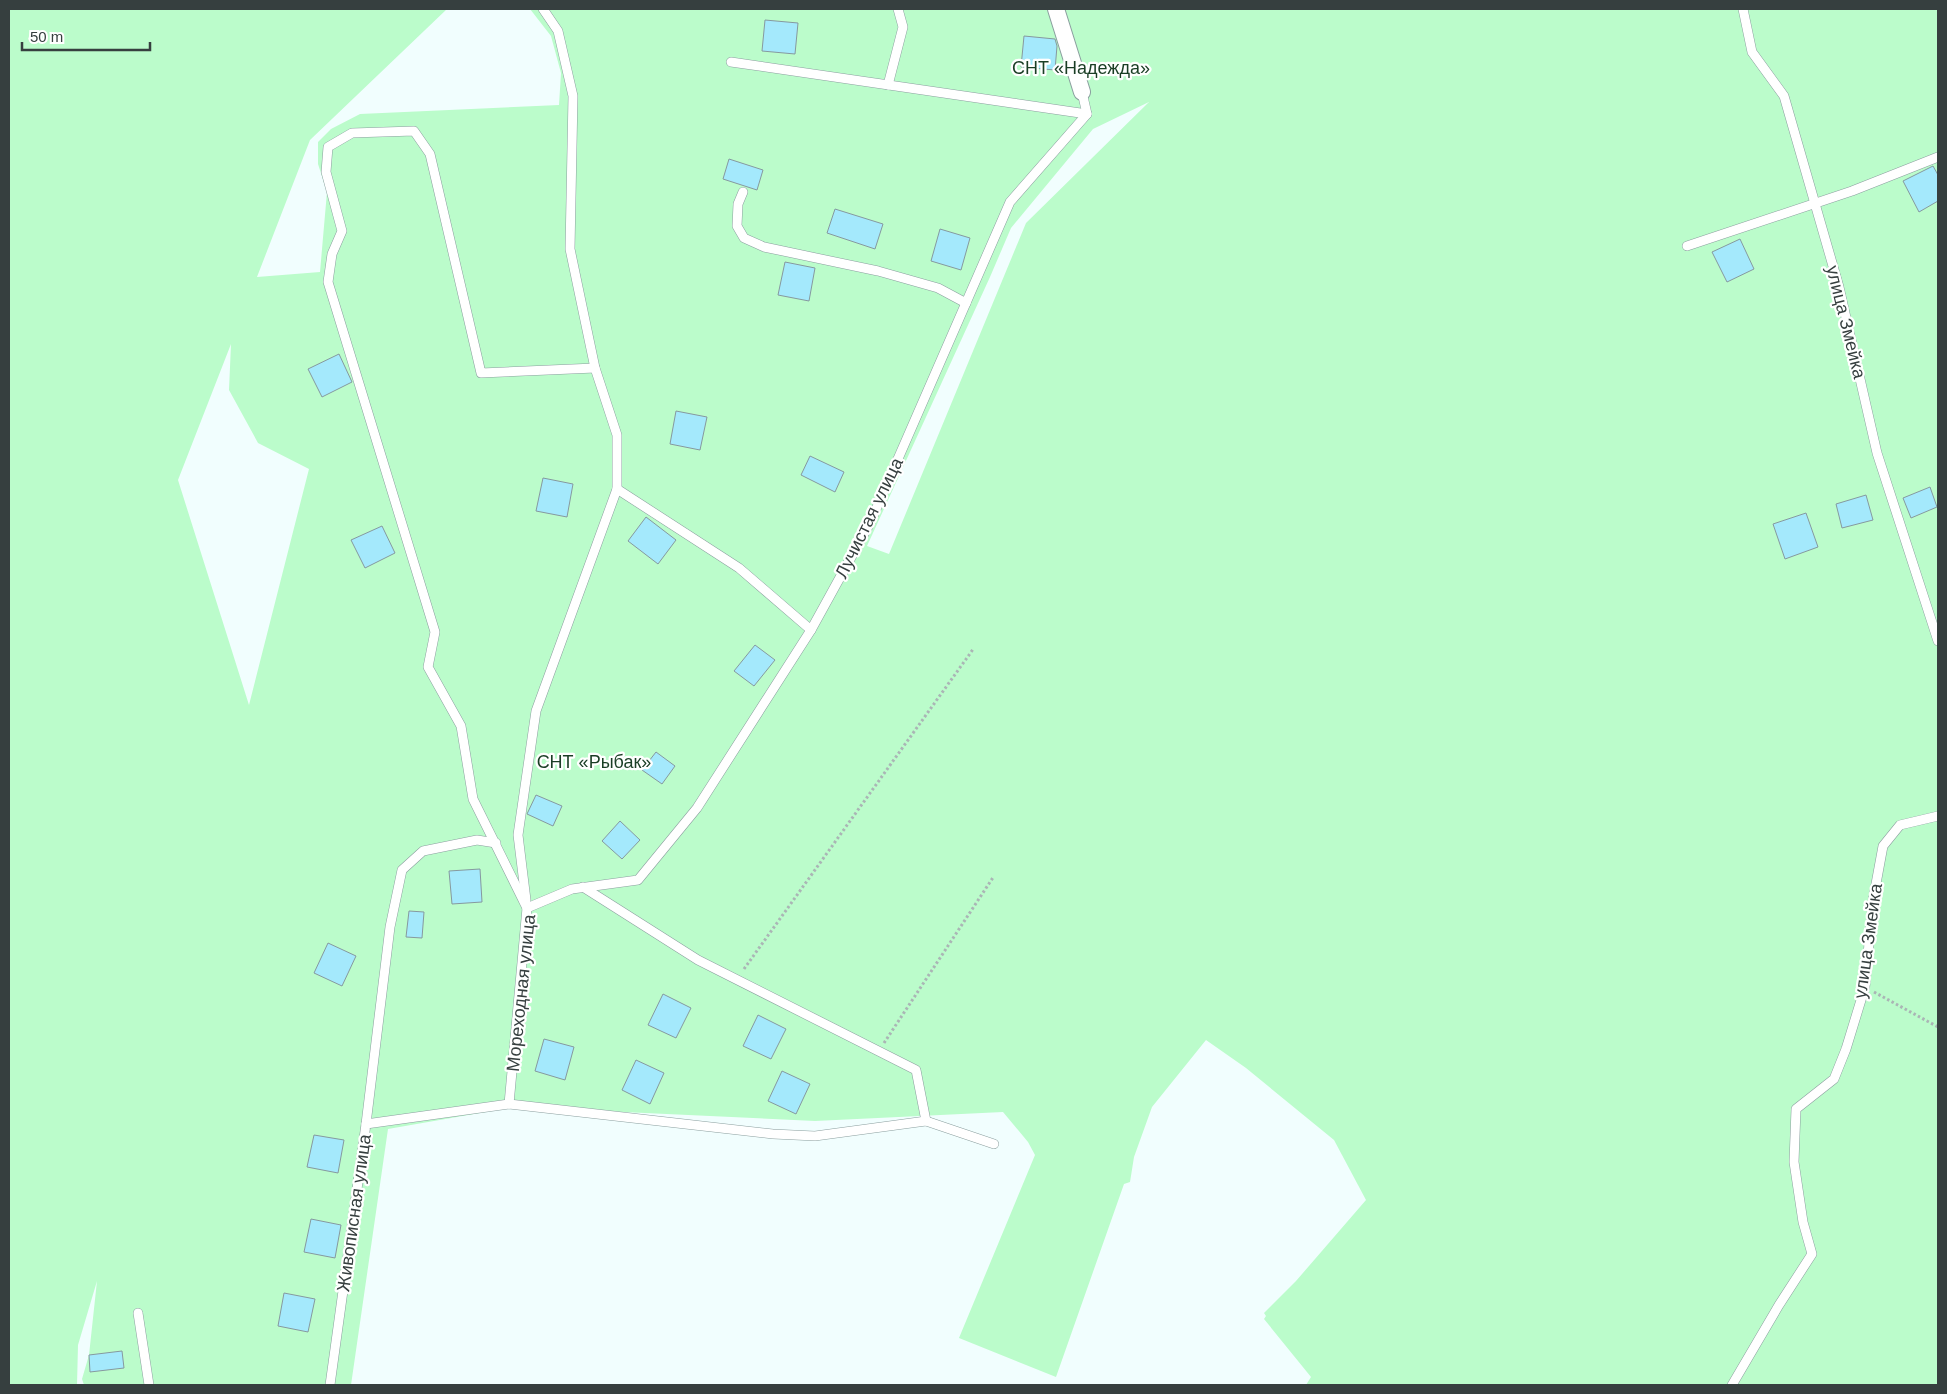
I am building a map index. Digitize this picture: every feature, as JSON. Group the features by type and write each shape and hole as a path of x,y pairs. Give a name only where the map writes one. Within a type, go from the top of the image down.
{"street":[{"path":"1056,9 1082,92"}],"lane":[{"path":"528,908 518,835 536,711 617,489 617,435 596,368 570,248 572,96 558,31 543,9"},
{"path":"888,85 903,27 898,9"},
{"name":"улица Змейка","path":"1743,9 1752,52 1784,96 1839,287 1877,453 1938,641"},
{"path":"731,62 1087,114 1082,92"},
{"name":"Лучистая улица","path":"583,887 638,880 697,808 811,630 870,522 1010,202 1087,114"},
{"path":"528,908 473,799 461,726 428,667 434,632 328,282 332,254 342,231 326,172 328,147 352,134 414,131 430,154 481,373 596,368"},
{"path":"1687,246 1852,191 1938,157"},
{"path":"743,192 738,204 736,226 744,238 764,247 878,271 938,288 966,303"},
{"path":"617,489 739,568 811,630"},
{"name":"улица Змейка","path":"1732,1385 1774,1313 1812,1254 1803,1222 1794,1162 1796,1109 1834,1079 1846,1048 1865,986 1873,900 1883,846 1900,825 1938,816"},
{"path":"366,1124 390,927 402,870 423,851 477,840 496,843"},
{"path":"583,887 690,956 916,1070 926,1120 994,1144"},
{"name":"Мореходная улица","path":"510,1104 528,908 572,889 583,887"},
{"name":"Живописная улица","path":"330,1385 366,1124 510,1104 773,1134 815,1136 926,1120"},
{"path":"138,1314 149,1385"}],"path":[{"path":"736,980 974,648"},
{"path":"878,1051 994,876"},
{"path":"1865,986 1938,1027"}],"green space":[{"name":"СНТ «Рыбак»","path":"9,9 447,9 310,140 257,277 320,272 327,192 318,164 318,142 331,129 360,114 559,105 561,73 551,36 530,9 1938,9 1938,1385 1306,1385 1311,1377 1264,1319 1266,1316 1264,1313 1296,1281 1366,1200 1334,1140 1246,1068 1206,1040 1152,1107 1134,1157 1130,1182 1124,1184 1056,1377 959,1338 1035,1155 1028,1142 1003,1112 815,1121 515,1107 388,1129 351,1385 84,1385 82,1379 89,1355 97,1281 78,1345 77,1385 9,1385","holes":["1149,102 1026,223 889,554 867,546 1011,228 1093,129","231,344 229,390 258,443 309,469 249,705 178,480"]}],"building":[{"path":"765,20 798,23 795,54 762,51"},
{"path":"1024,36 1055,39 1057,46 1055,70 1021,67"},
{"path":"729,159 763,170 757,190 723,179"},
{"path":"1933,166 1938,175 1938,201 1919,212 1903,181"},
{"path":"835,209 883,224 875,249 827,233"},
{"path":"940,229 970,238 961,270 931,261"},
{"path":"1740,239 1754,269 1727,282 1712,252"},
{"path":"785,262 815,268 809,301 778,295"},
{"path":"339,354 352,382 322,397 308,369"},
{"path":"676,411 707,417 700,450 670,444"},
{"path":"810,456 844,472 835,492 801,475"},
{"path":"543,478 573,484 567,517 536,511"},
{"path":"1930,487 1937,507 1911,518 1903,498"},
{"path":"1866,495 1873,520 1842,528 1836,504"},
{"path":"1806,513 1818,547 1785,559 1773,524"},
{"path":"646,517 676,540 658,564 628,541"},
{"path":"382,526 395,553 365,568 351,540"},
{"path":"755,645 775,660 754,686 734,671"},
{"path":"656,752 675,766 662,784 642,770"},
{"path":"536,795 562,806 553,826 527,814"},
{"path":"620,821 640,840 622,859 602,841"},
{"path":"480,869 482,902 452,904 449,871"},
{"path":"409,911 424,912 422,938 406,937"},
{"path":"328,943 356,956 342,986 314,973"},
{"path":"663,994 691,1008 676,1038 648,1025"},
{"path":"758,1015 786,1029 771,1059 743,1046"},
{"path":"544,1039 574,1047 565,1080 535,1071"},
{"path":"636,1060 664,1073 650,1104 622,1090"},
{"path":"782,1071 810,1084 796,1114 768,1101"},
{"path":"314,1135 344,1140 338,1173 307,1167"},
{"path":"311,1219 341,1225 335,1258 304,1252"},
{"path":"284,1293 315,1299 308,1332 278,1326"},
{"path":"122,1351 124,1368 90,1372 89,1355"}],"park label":[{"name":"СНТ «Надежда»","path":"1081,68"}]}
